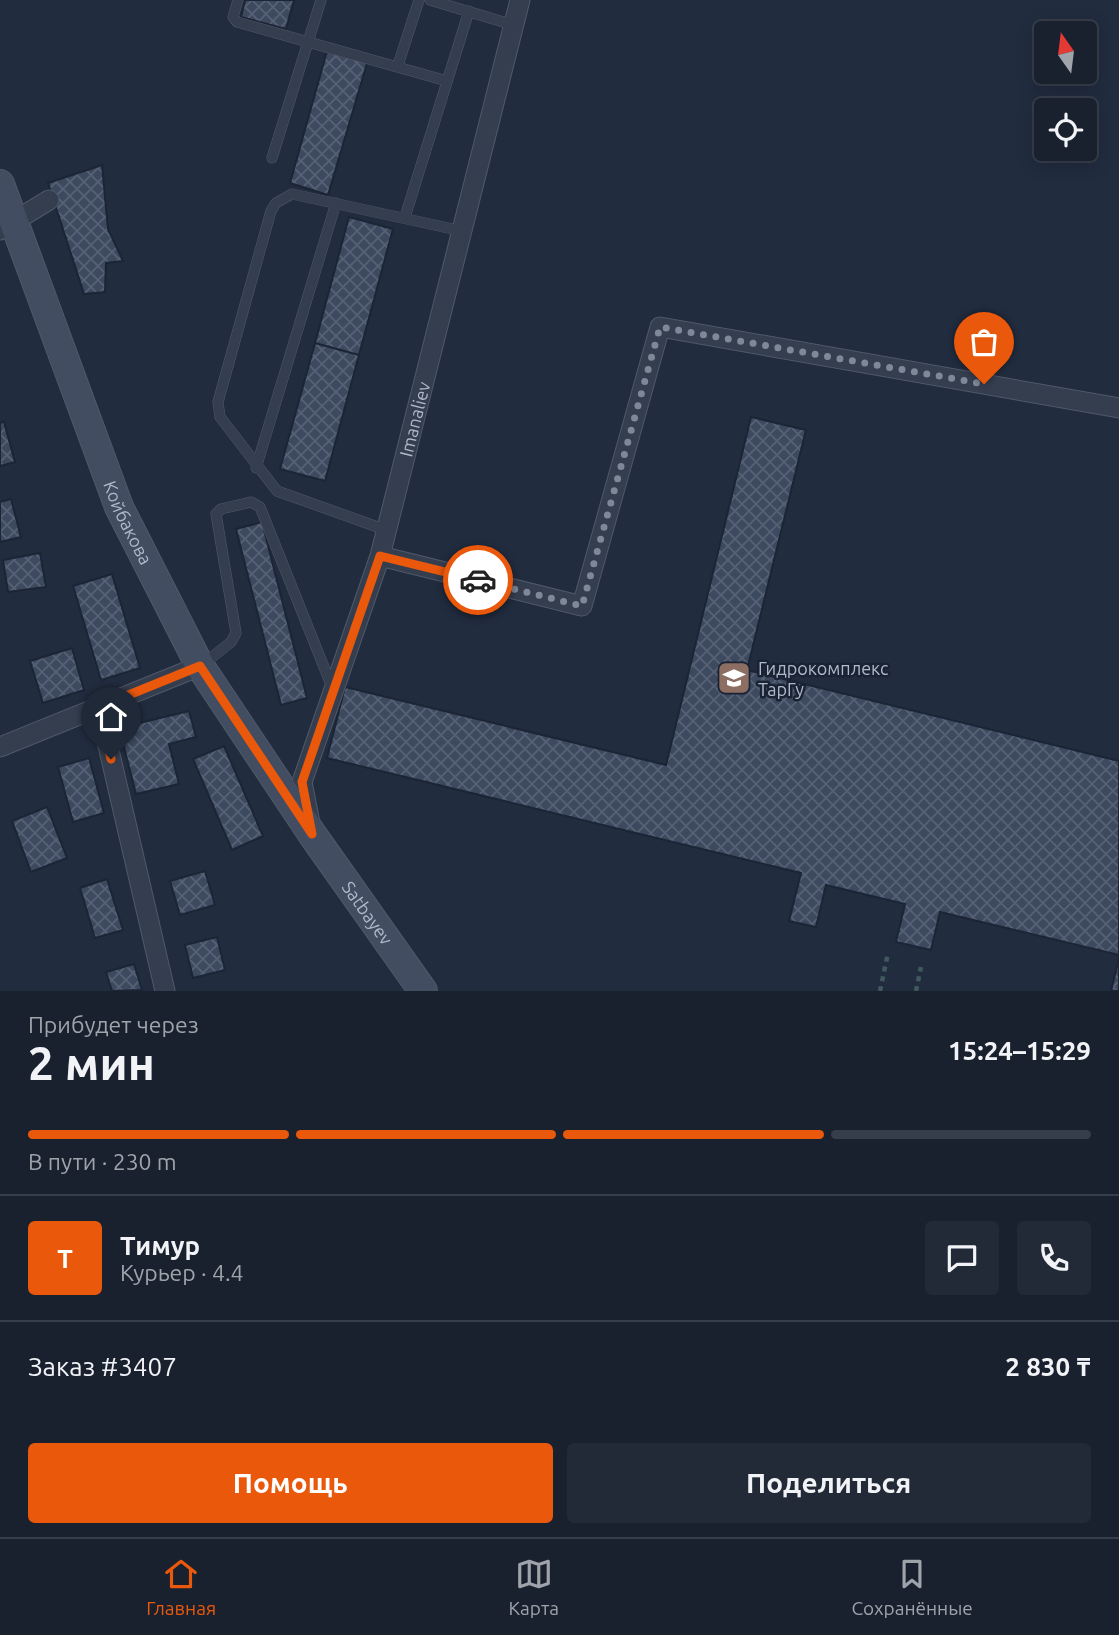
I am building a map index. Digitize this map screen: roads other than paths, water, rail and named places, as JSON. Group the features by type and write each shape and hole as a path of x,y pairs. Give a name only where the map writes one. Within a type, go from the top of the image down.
{"street":[{"name":"Imanaliev","path":"312,834 302,782 380,556 520,0"},
{"name":"Койбакова","path":"0,184 7,226 119,507 200,666 312,834"},
{"path":"7,226 49,200"},
{"path":"380,556 582,606 660,327 1119,408"},
{"path":"0,747 200,666"},
{"path":"99,707 165,991"},
{"name":"Satbayev","path":"312,834 424,991"}],"lane":[{"path":"238,0 233,17 237,22 398,65 447,81"},
{"path":"272,158 321,0"},
{"path":"398,65 419,0"},
{"path":"430,0 513,25"},
{"path":"405,217 469,11"},
{"path":"386,530 277,491 256,468 220,418 217,409 271,211 276,203 292,194 462,231"},
{"path":"256,468 336,203"},
{"path":"200,666 231,642 236,633 216,514 221,509 251,502 260,507 333,691"}],"place":[{"name":"Гидрокомплекс ТарГу","path":"734,678"}]}
